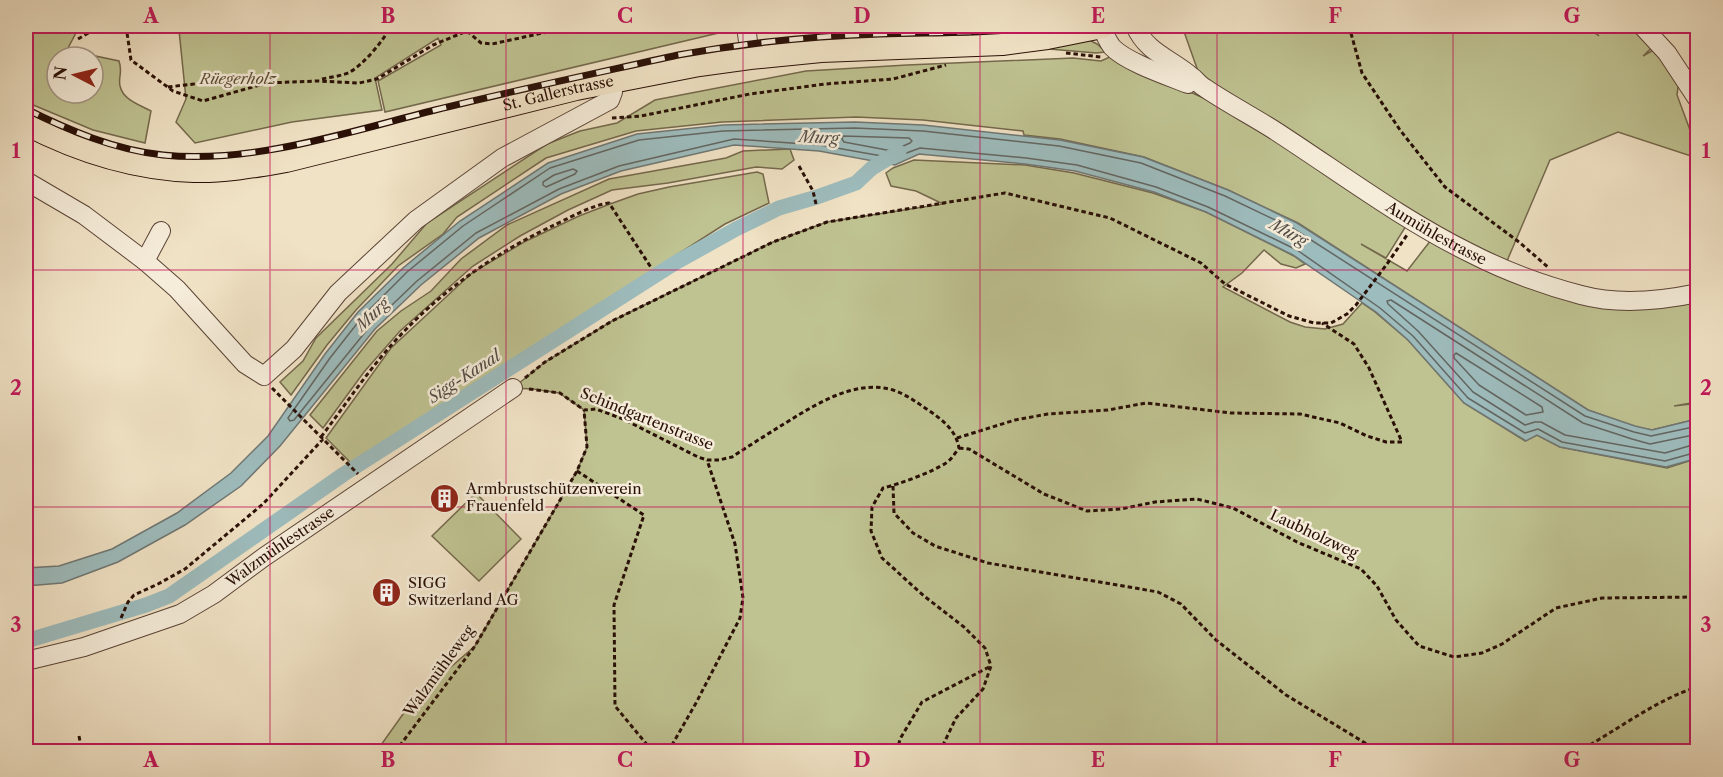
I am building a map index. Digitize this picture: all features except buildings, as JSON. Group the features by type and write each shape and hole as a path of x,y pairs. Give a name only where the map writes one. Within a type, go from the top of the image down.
{"main road":[{"name":"St. Gallerstrasse","path":"26,123 113,158 156,167 215,169 286,160 612,80 699,64 831,49 1025,41 1102,26"}],"street":[{"path":"746,26 750,57"},
{"name":"Aumühlestrasse","path":"1102,26 1108,41 1116,51 1124,56 1188,84 1202,87"},
{"name":"Aumühlestrasse","path":"1135,26 1142,39 1152,49 1192,76 1202,87 1265,125 1415,223 1472,254 1526,277 1583,296 1614,300 1645,300 1698,293"},
{"path":"1642,26 1667,53 1698,100"},
{"path":"26,181 84,215 146,261 177,289 245,364 264,376 294,350 338,293 416,220 502,158 610,100 613,92 612,80"},
{"path":"146,261 161,231"},
{"name":"Walzmühlestrasse","path":"26,661 84,647 180,614 214,594 273,550 513,388"}],"path":[{"path":"78,39 100,26"},
{"path":"126,26 131,60 173,92 203,101 267,83 317,81 359,83 377,79 433,45 467,31 473,26"},
{"path":"317,81 349,72 364,60 387,35 391,26"},
{"path":"467,31 481,43 492,44 575,26"},
{"path":"1350,26 1362,73 1400,130 1445,187 1519,242 1556,273"},
{"path":"1689,26 1698,67"},
{"path":"606,118 641,116 750,94 825,84 893,79 951,64 955,45"},
{"path":"167,87 211,82"},
{"path":"799,166 813,191 816,204"},
{"path":"513,388 545,362 612,321 773,242 827,222 1005,193 1110,218 1201,263 1225,284 1289,316 1314,323 1331,323 1356,306 1406,236"},
{"path":"120,619 128,602 134,596 185,569 263,504 322,438 361,382 403,333 483,264 580,213 609,203 652,269"},
{"path":"944,752 944,743 956,718 983,689 991,666 986,648 964,627 924,597 882,558 871,531 872,507 883,488 946,463 959,448 957,438 1015,420 1048,414 1108,410 1146,403 1231,413 1300,414 1340,423 1386,442 1401,442 1369,368 1354,344 1322,323"},
{"path":"270,386 360,475"},
{"name":"Schindgartenstrasse","path":"513,388 560,393 584,410 596,410 622,419 707,460 732,457 819,402 844,393 869,388 891,389 910,397 952,429 957,438"},
{"name":"Walzmühleweg","path":"395,752 475,646 577,471 587,447 584,410"},
{"name":"Laubholzweg","path":"959,448 969,448 1044,494 1087,511 1197,499 1233,508 1296,542 1361,570 1377,586 1396,621 1419,646 1454,657 1482,653 1502,644 1556,608 1602,598 1698,597"},
{"path":"668,752 740,618 743,598 735,544 707,460"},
{"path":"577,471 644,515 614,605 615,706 653,752"},
{"path":"893,485 894,513 913,533 935,546 988,563 1158,592 1181,604 1216,640 1286,695 1380,752"},
{"path":"897,752 900,739 922,702 991,666"},
{"path":"1577,752 1686,690 1698,687"},
{"path":"79,736 82,752"}],"green space":[{"path":"26,26 97,26 77,31 70,45 45,45 45,105 105,105 105,58 119,61 120,83 125,95 151,111 145,143 93,130 26,102"},
{"name":"Rüegerholz","path":"202,26 748,26 385,112 378,81 441,45 438,38 375,78 382,110 292,122 195,143 176,122 186,99 179,30"},
{"path":"1182,26 1585,26 1599,36 1588,26 1654,26 1662,38 1643,56 1655,49 1679,80 1677,95 1697,149 1697,158 1618,132 1550,160 1507,261 1421,219 1199,74"},
{"path":"1089,40 1106,52 1037,48"},
{"path":"1112,56 1223,107 1406,226 1386,258 1361,244 1407,271 1431,240 1578,303 1697,300 1697,396 1691,403 1674,406 1691,404 1697,398 1697,419 1652,430 1635,427 1588,410 1298,223 1228,190 1144,157 1060,139 1024,135 1023,131 923,120 856,117 722,122 636,131 546,158 457,217 443,234 398,266 356,310 291,395 280,382 303,361 316,338 392,264 427,223 547,144 580,131 617,123 655,100 806,71 1073,58 1101,61"},
{"path":"790,149 794,160 782,169 756,167 668,183 612,190 520,236 473,266 400,331 364,372 323,428 310,415 377,331 431,291 461,259 507,225 609,179 726,158 743,151"},
{"path":"914,160 1025,165 1074,173 1153,193 1206,212 1294,256 1305,264 1296,268 1281,264 1264,250 1242,273 1223,287 1290,322 1305,327 1325,329 1343,324 1362,303 1408,340 1464,403 1525,441 1537,435 1560,447 1667,468 1692,460 1697,463 1697,751 376,752 413,700 475,646 577,471 587,447 584,410 559,393 513,388 545,362 612,321 773,242 827,222 943,204 916,191 891,186 886,173"},
{"path":"757,172 763,174 769,203 725,224 351,463 326,438 391,348 472,273 524,242 579,216 638,194"},
{"path":"476,493 521,539 479,581 432,536"}],"water":[{"name":"Murg","path":"855,122 923,125 1060,140 1143,157 1228,190 1297,223 1588,410 1652,430 1697,419 1697,463 1691,460 1666,467 1560,447 1537,435 1526,441 1464,403 1408,340 1376,312 1293,255 1206,212 1154,192 1075,171 1025,164 919,154 895,165 819,151 734,145 621,171 561,194 479,238 421,285 375,329 280,446 241,486 185,525 118,562 62,583 26,586 26,568 59,566 112,549 177,513 231,473 268,436 325,354 358,312 403,268 460,221 548,163 637,134 723,125"}],"waterway":[{"name":"Sigg-Kanal","path":"26,641 169,596 344,474 675,263 779,208 856,183 872,168 899,152"}],"railway":[{"path":"26,109 75,131 127,149 163,155 197,157 231,155 300,144 435,110 703,51 829,36 981,32 1041,26"}],"place":[{"name":"Armbrustschützenverein Frauenfeld","path":"445,498"},
{"name":"SIGG Switzerland AG","path":"387,592"}]}
